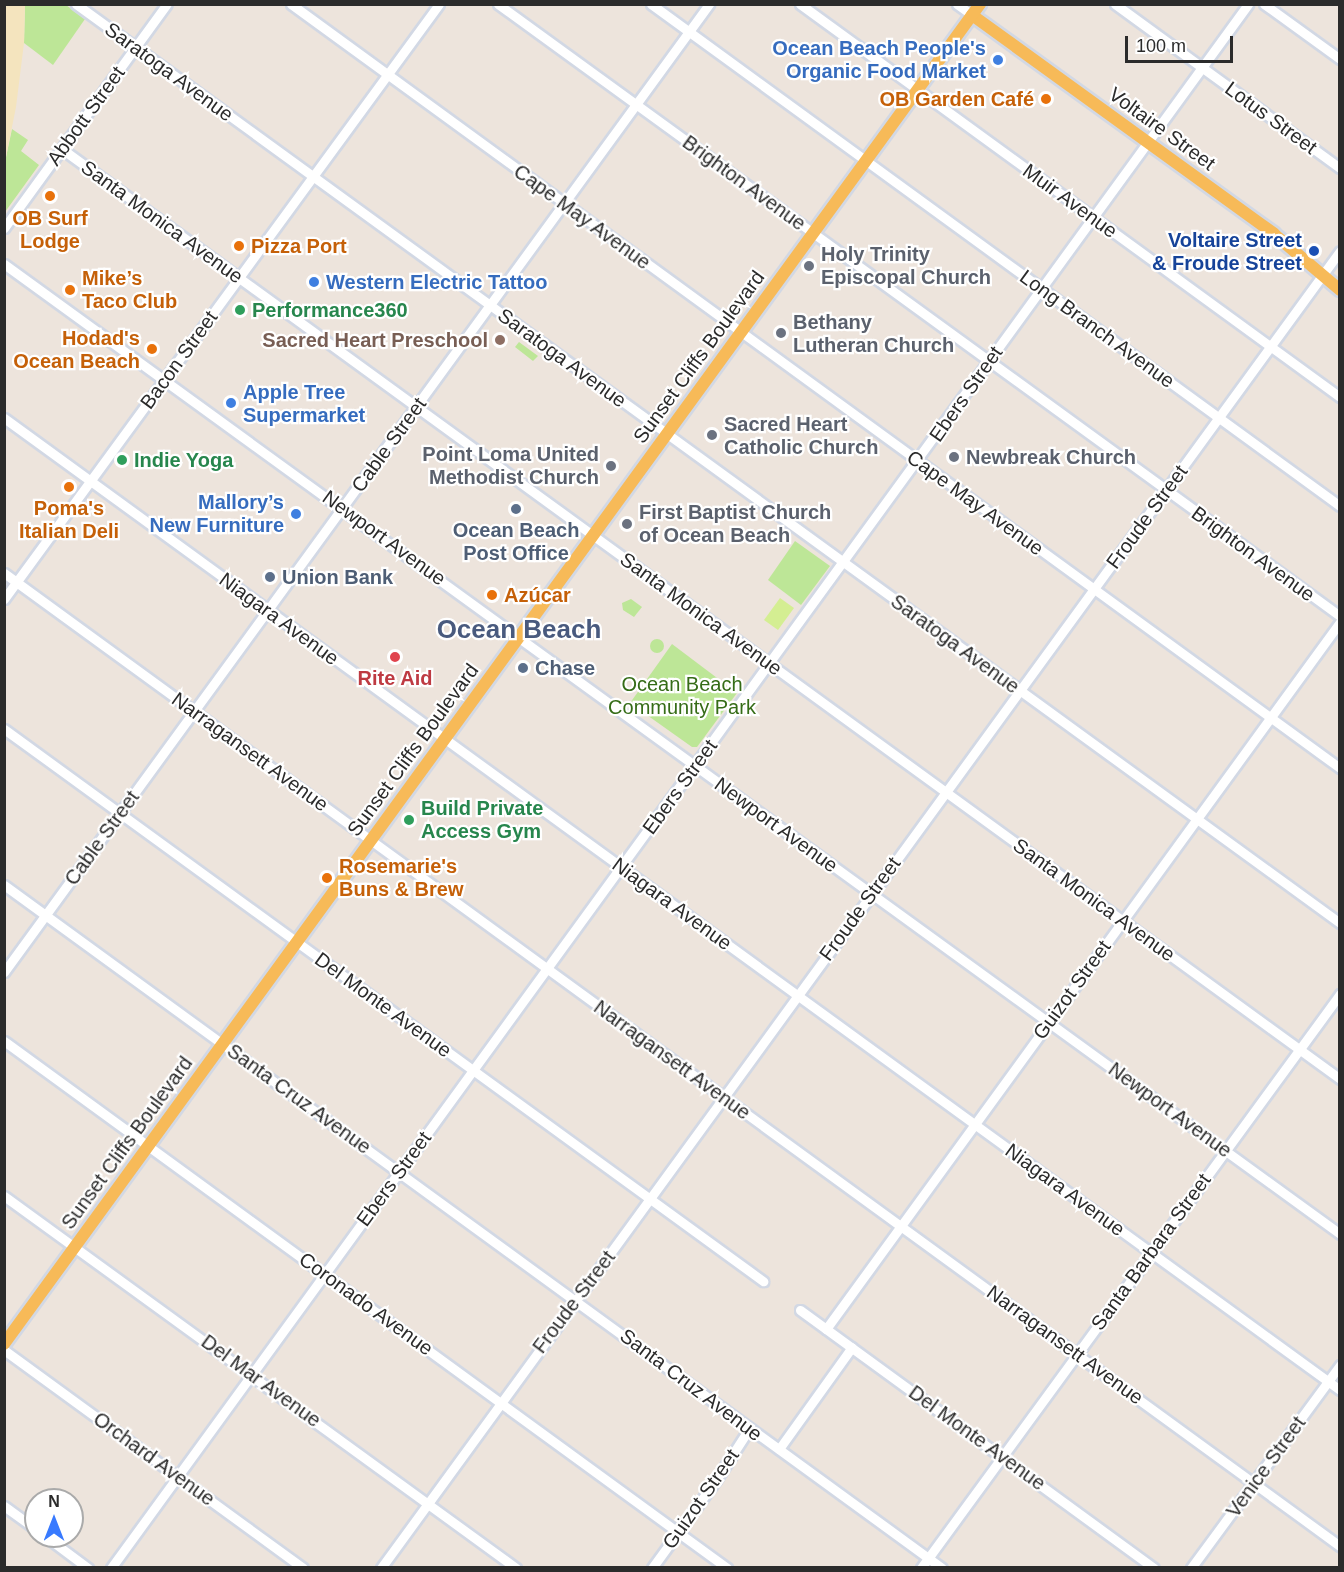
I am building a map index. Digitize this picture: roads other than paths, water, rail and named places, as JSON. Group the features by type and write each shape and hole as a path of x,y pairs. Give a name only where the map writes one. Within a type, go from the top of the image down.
{"main road":[{"name":"Sunset Cliffs Boulevard","path":"4,1344 980,4"},
{"name":"Voltaire Street","path":"972,15 1323,273 1340,290"}],"street":[{"name":"Saratoga Avenue","path":"76,4 1340,923"},
{"name":"Abbott Street","path":"4,228 167,4"},
{"name":"Cape May Avenue","path":"291,4 1340,768"},
{"name":"Bacon Street","path":"4,600 439,4"},
{"name":"Brighton Avenue","path":"498,4 1166,492 1340,616"},
{"name":"Long Branch Avenue","path":"651,4 1340,506"},
{"name":"Cable Street","path":"4,972 709,4"},
{"name":"Muir Avenue","path":"800,4 1340,397"},
{"name":"Voltaire Street","path":"957,4 972,15"},
{"name":"Lotus Street","path":"1114,4 1340,168"},
{"name":"Ebers Street","path":"111,1568 620,867 918,462 1248,4"},
{"path":"1264,4 1340,59"},
{"name":"Santa Monica Avenue","path":"62,149 1340,1079"},
{"name":"Froude Street","path":"381,1568 1340,251"},
{"name":"Newport Avenue","path":"7,265 1340,1234"},
{"name":"Niagara Avenue","path":"4,418 1340,1390"},
{"name":"Narragansett Avenue","path":"4,573 1340,1546"},
{"name":"Guizot Street","path":"826,1329 1340,622"},
{"name":"Del Monte Avenue","path":"4,729 763,1281"},
{"name":"Santa Cruz Avenue","path":"4,885 399,1173 577,1299 749,1429 942,1568"},
{"name":"Santa Barbara Street","path":"921,1568 1340,994"},
{"name":"Coronado Avenue","path":"4,1041 728,1568"},
{"name":"Del Mar Avenue","path":"4,1196 516,1568"},
{"name":"Del Monte Avenue","path":"800,1310 1154,1568"},
{"path":"779,1449 852,1347"},
{"name":"Orchard Avenue","path":"4,1350 303,1568"},
{"name":"Venice Street","path":"1191,1568 1340,1365"},
{"name":"Guizot Street","path":"652,1568 749,1429"},
{"path":"4,1506 24,1520"},
{"path":"61,1548 88,1568"}],"place":[{"name":"Ocean Beach People's Organic Food Market","path":"998,60"},
{"name":"OB Garden Café","path":"1046,99"},
{"name":"OB Surf Lodge","path":"50,196"},
{"name":"Pizza Port","path":"239,246"},
{"name":"Voltaire Street & Froude Street","path":"1314,251"},
{"name":"Holy Trinity Episcopal Church","path":"809,266"},
{"name":"Western Electric Tattoo","path":"314,282"},
{"name":"Mike’s Taco Club","path":"70,290"},
{"name":"Performance360","path":"240,310"},
{"name":"Bethany Lutheran Church","path":"781,333"},
{"name":"Sacred Heart Preschool","path":"500,340"},
{"name":"Hodad's Ocean Beach","path":"152,349"},
{"name":"Apple Tree Supermarket","path":"231,403"},
{"name":"Sacred Heart Catholic Church","path":"712,435"},
{"name":"Newbreak Church","path":"954,457"},
{"name":"Indie Yoga","path":"122,460"},
{"name":"Point Loma United Methodist Church","path":"611,466"},
{"name":"Poma's Italian Deli","path":"69,487"},
{"name":"Ocean Beach Post Office","path":"516,509"},
{"name":"Mallory’s New Furniture","path":"296,514"},
{"name":"First Baptist Church of Ocean Beach","path":"627,524"},
{"name":"Union Bank","path":"270,577"},
{"name":"Azúcar","path":"492,595"},
{"name":"Rite Aid","path":"395,657"},
{"name":"Chase","path":"523,668"},
{"name":"Build Private Access Gym","path":"409,820"},
{"name":"Rosemarie's Buns & Brew","path":"327,878"}],"district":[{"name":"Ocean Beach","path":"519,630"}],"park label":[{"name":"Ocean Beach Community Park","path":"682,696"}]}
